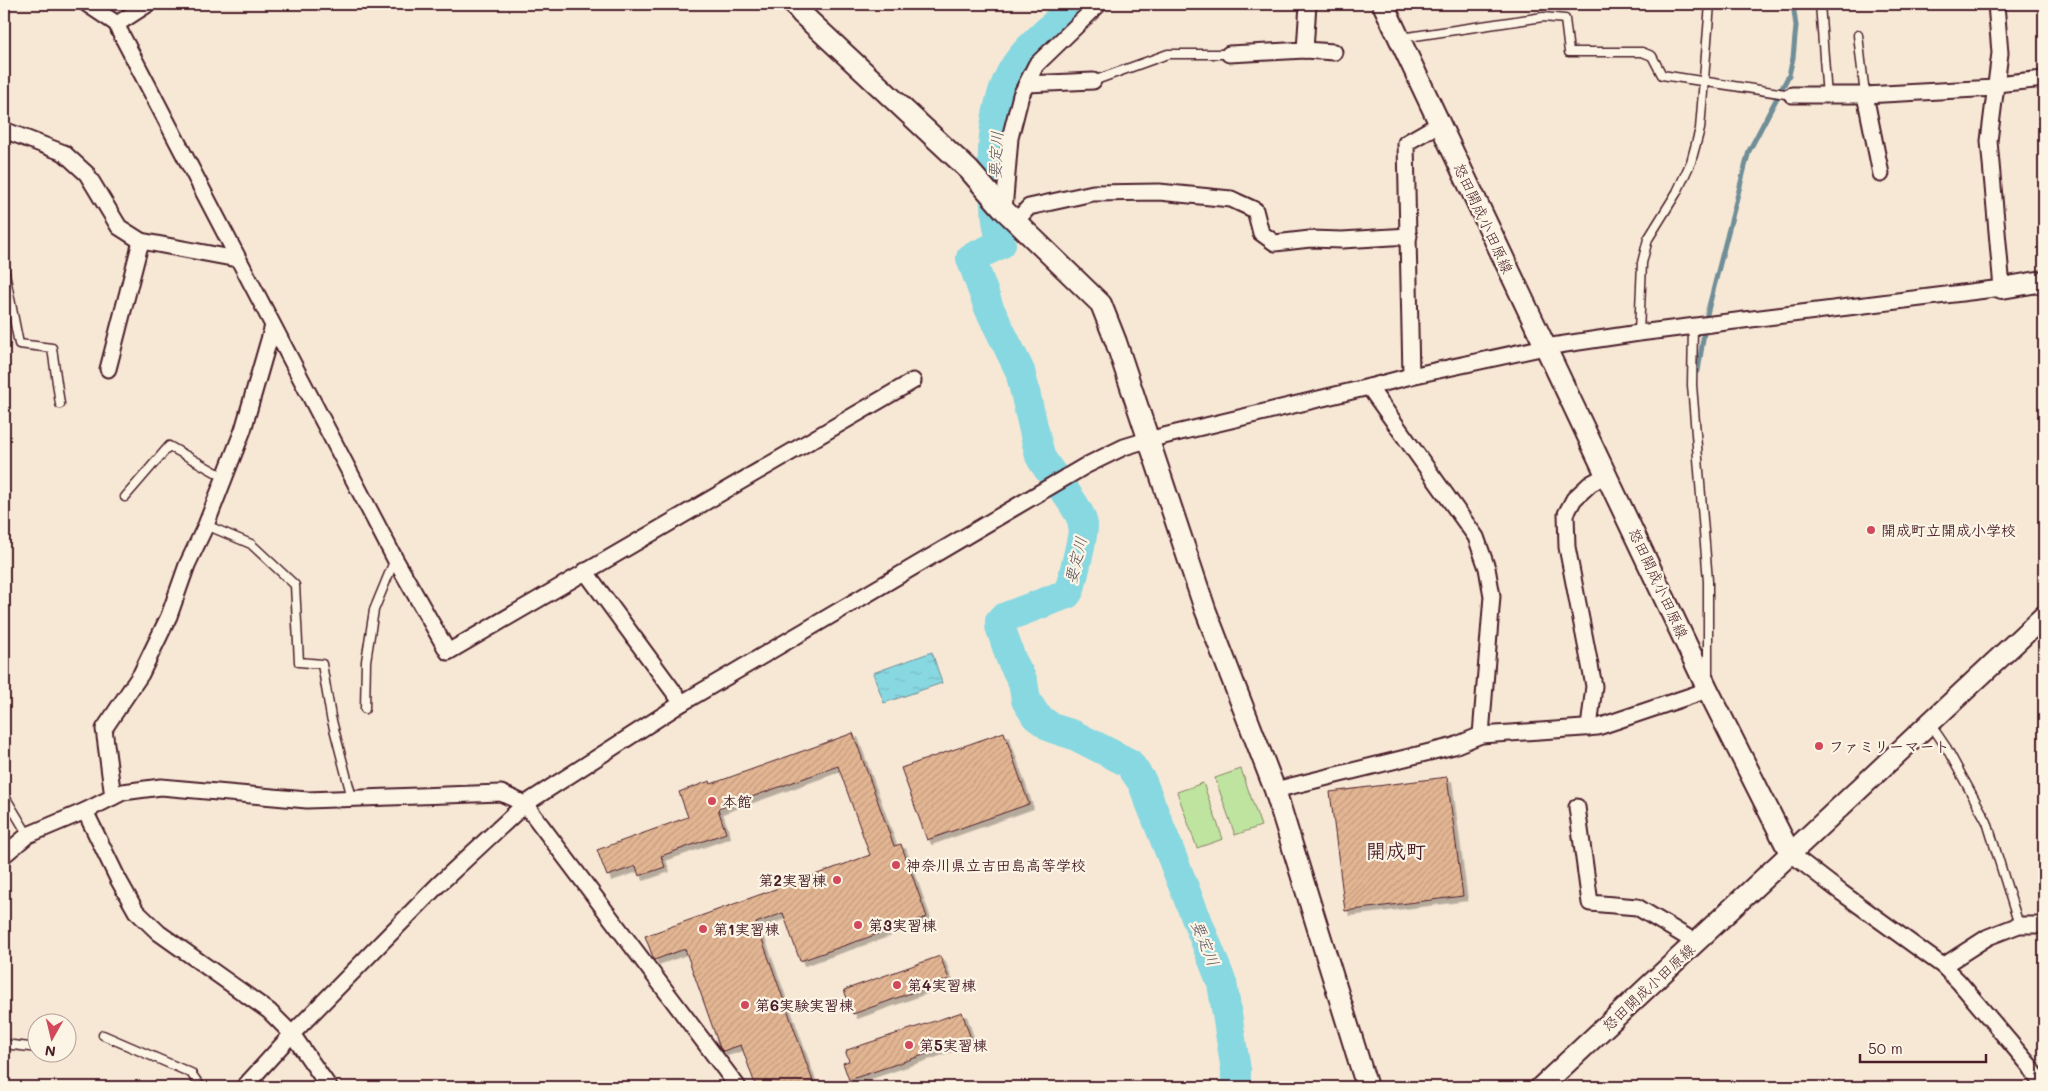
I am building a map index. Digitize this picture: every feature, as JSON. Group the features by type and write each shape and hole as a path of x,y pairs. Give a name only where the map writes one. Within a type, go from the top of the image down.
{"street":[{"path":"87,4 117,24 237,259 395,559 448,652 913,381"},
{"path":"117,24 148,4"},
{"path":"794,4 802,14 969,170 1010,215 1101,304 1116,342 1147,440 1205,609 1275,790 1367,1087"},
{"path":"1010,215 1010,138 1021,95 1036,65 1099,4"},
{"path":"1305,50 1308,4"},
{"name":"怒田開成小田原線","path":"1383,4 1544,347 1608,474 1708,690 1790,853 1541,1087"},
{"path":"1996,4 2000,53 1989,141 2002,288"},
{"path":"1229,54 1305,50 1334,52"},
{"path":"1792,95 1827,97 1864,95 1996,86 2044,78"},
{"path":"1027,84 1093,81"},
{"path":"1864,95 1880,174"},
{"path":"1411,376 1406,143 1439,124"},
{"path":"4,130 64,153 86,174 119,227 141,241 237,259"},
{"path":"1010,215 1030,207 1093,193 1159,192 1231,199 1255,210 1260,233 1274,243 1310,239 1342,240 1409,236"},
{"path":"108,369 141,241"},
{"path":"244,1087 292,1034 438,885 525,804 682,702 1084,466 1124,447 1369,388 1411,376 1544,347 1639,333 2044,282"},
{"path":"113,797 104,729 141,674 169,616 187,565 206,525 243,430 273,326"},
{"path":"1369,388 1476,537 1487,568 1492,596 1481,735"},
{"path":"1589,728 1594,686 1566,547 1566,514 1574,499 1590,484 1608,474"},
{"path":"585,571 682,702"},
{"path":"2043,1087 2030,1066 1959,982 1943,966 1790,853 2044,616"},
{"path":"1275,790 1454,746 1481,735 1598,728 1708,690"},
{"path":"4,855 28,835 85,811 123,792 161,787 307,800 501,793 525,804 738,1087"},
{"path":"1577,807 1590,903 1637,907 1695,942"},
{"path":"85,811 136,911 159,933 269,1012 292,1034 329,1087"},
{"path":"1943,966 1988,937 2019,925 2044,925"}],"lane":[{"path":"1639,333 1642,263 1648,239 1677,192 1691,162 1700,129 1710,4"},
{"path":"1820,4 1827,97"},
{"path":"1399,38 1543,17 1565,19 1568,52 1642,52 1652,56 1662,74 1792,95"},
{"path":"1858,35 1864,95"},
{"path":"1093,81 1168,54 1229,54"},
{"path":"4,268 19,344 52,348 60,404"},
{"path":"1693,327 1692,385 1708,581 1708,690"},
{"path":"125,497 169,446 224,477"},
{"path":"206,525 251,544 295,585 298,662 322,664 331,718 352,798"},
{"path":"364,709 366,661 374,610 395,559"},
{"path":"1930,724 1946,747 1987,822 2019,925"},
{"path":"4,795 28,835"},
{"path":"103,1035 191,1073 201,1087"},
{"path":"4,1044 28,1047"}],"green space":[{"path":"1241,769 1261,826 1235,835 1215,778"},
{"path":"1203,783 1223,839 1197,848 1177,792"}],"water":[{"path":"932,652 942,683 884,703 873,673"}],"building":[{"path":"1004,732 1029,804 927,840 901,768"},
{"path":"853,733 894,846 901,844 927,917 800,961 783,913 756,923 815,1087 756,1087 741,1045 723,1051 720,1048 685,949 654,960 645,936 870,855 838,766 718,809 726,833 661,856 665,867 639,876 636,866 607,876 597,850 688,817 679,792 710,781 711,784"},
{"path":"1447,777 1463,896 1345,911 1330,792"},
{"name":"第4実習棟","path":"940,956 949,979 853,1014 844,990"},
{"name":"第5実習棟","path":"962,1012 971,1039 849,1080 843,1063 849,1061 846,1053 847,1050"}],"waterway":[{"name":"要定川","path":"1074,4 1024,55 1010,75 1002,94 994,136 993,158 995,203 1001,244 971,258 989,308 1020,371 1040,456 1077,509 1083,525 1078,556 1067,594 1003,618 1000,621 1000,626 1011,659 1023,682 1026,700 1036,716 1052,728 1074,735 1129,763 1142,782 1222,983 1236,1070 1236,1087"},
{"path":"1698,371 1707,314 1749,151 1789,75 1793,58 1796,26 1793,4"}],"place":[{"name":"開成町立開成小学校","path":"1871,530"},
{"name":"ファミリーマート","path":"1819,746"},
{"name":"本館","path":"712,801"},
{"name":"神奈川県立吉田島高等学校","path":"896,865"},
{"name":"第2実習棟","path":"837,880"},
{"name":"第3実習棟","path":"858,925"},
{"name":"第1実習棟","path":"703,929"},
{"name":"第4実習棟","path":"897,985"},
{"name":"第6実験実習棟","path":"745,1005"},
{"name":"第5実習棟","path":"909,1045"}],"district":[{"name":"開成町","path":"1396,850"}]}
